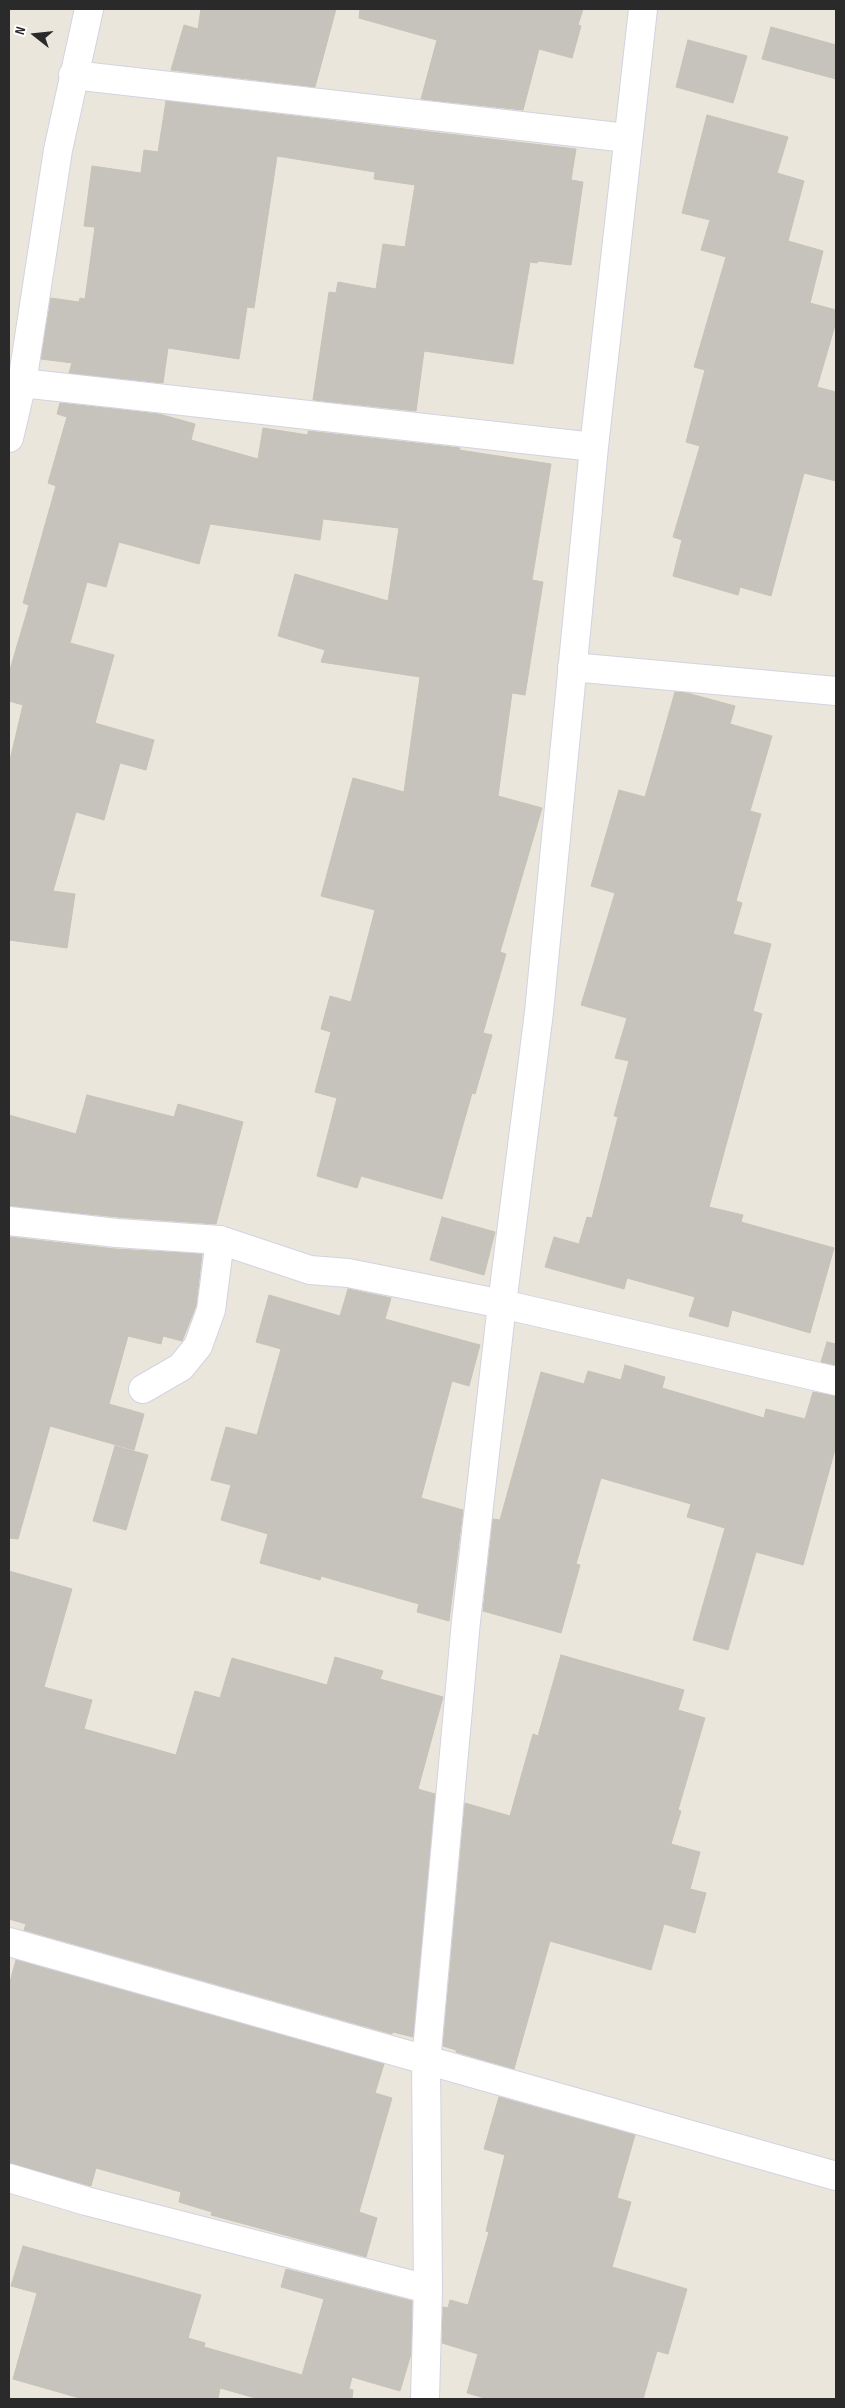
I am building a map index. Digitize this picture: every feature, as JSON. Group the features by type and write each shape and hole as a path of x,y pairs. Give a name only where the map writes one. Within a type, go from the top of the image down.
{"street":[{"path":"9,438 22,383 58,150 73,75 90,9"},
{"path":"425,2399 428,2289 426,2062 466,1621 502,1304 539,1012 594,448 627,138 643,9"},
{"path":"73,75 627,138"},
{"path":"22,383 594,448"},
{"path":"572,667 836,691"},
{"path":"9,1220 117,1233 220,1240 310,1270 348,1273 502,1304 836,1381"},
{"path":"143,1389 181,1367 198,1346 211,1310 220,1240"},
{"path":"9,1942 426,2062 836,2176"},
{"path":"9,2178 86,2201 428,2289"}],"building":[{"path":"201,9 336,9 315,87 171,70 184,25 198,29"},
{"path":"360,9 583,9 578,25 581,26 572,58 539,49 523,110 421,99 437,40 359,18"},
{"path":"771,27 836,45 836,79 762,59"},
{"path":"688,40 747,56 733,103 676,87"},
{"path":"166,101 576,149 571,180 583,182 571,265 538,261 537,263 530,262 513,364 424,351 416,411 313,400 329,292 336,293 338,282 376,289 383,244 405,247 415,185 374,179 375,172 277,156 254,308 247,307 239,359 168,348 163,383 69,373 72,363 41,359 51,298 79,302 80,298 85,299 95,227 84,226 92,166 141,173 144,150 158,152"},
{"path":"707,115 788,137 777,173 804,181 788,241 823,251 810,303 836,310 836,322 817,387 836,392 836,481 804,473 771,596 740,587 738,595 673,576 682,540 673,537 700,446 686,442 705,370 694,367 726,257 701,250 710,220 682,213"},
{"path":"60,403 159,414 195,424 191,440 258,459 263,428 308,435 308,431 460,448 459,450 551,464 532,580 543,582 525,695 512,693 498,796 542,808 500,952 506,954 483,1033 492,1035 475,1094 472,1093 442,1199 361,1176 357,1188 317,1176 337,1098 315,1092 331,1032 321,1029 330,996 351,1002 375,910 321,896 353,778 404,792 420,677 321,662 325,650 278,636 295,574 388,601 399,528 323,519 320,540 210,524 199,564 119,542 106,587 87,582 70,643 114,655 95,723 154,740 146,770 120,763 104,820 76,812 53,891 75,894 67,948 9,940 9,764 23,705 9,701 9,673 29,605 23,603 56,486 48,483 67,417 57,414"},
{"path":"675,692 687,693 735,706 730,724 772,736 750,811 761,814 736,901 742,903 733,934 771,944 753,1011 762,1014 709,1207 743,1215 741,1222 834,1248 810,1333 732,1310 728,1327 689,1316 695,1297 627,1278 624,1289 545,1267 554,1237 579,1244 587,1217 592,1218 618,1117 614,1116 629,1061 615,1058 627,1018 581,1005 615,893 591,886 619,790 645,797"},
{"path":"87,1095 174,1117 178,1104 243,1122 216,1224 118,1217 9,1206 9,1115 76,1134"},
{"path":"442,1217 495,1232 484,1275 430,1260"},
{"path":"9,1237 115,1249 202,1254 196,1306 182,1341 163,1336 161,1344 128,1336 109,1404 144,1414 134,1450 50,1426 18,1539 9,1538"},
{"path":"348,1289 391,1298 385,1319 480,1345 469,1386 452,1381 421,1498 463,1510 449,1621 417,1612 419,1604 321,1576 320,1580 260,1563 268,1534 221,1520 231,1485 211,1480 226,1427 257,1435 281,1349 256,1342 269,1295 340,1316"},
{"path":"827,1342 836,1344 836,1365 821,1362"},
{"path":"625,1365 665,1377 662,1388 764,1418 766,1409 805,1419 813,1392 836,1396 836,1446 803,1565 756,1552 728,1650 693,1640 725,1528 687,1517 691,1504 601,1478 576,1564 580,1565 561,1633 483,1611 493,1519 500,1520 541,1372 584,1384 588,1371 621,1380"},
{"path":"115,1446 148,1455 126,1530 93,1521"},
{"path":"9,1571 72,1589 44,1687 92,1700 84,1729 176,1755 195,1691 220,1698 232,1658 327,1685 335,1657 383,1671 380,1679 443,1697 418,1789 435,1794 413,2037 393,2032 392,2034 24,1930 26,1924 9,1919"},
{"path":"561,1655 684,1690 678,1710 705,1718 678,1810 681,1811 671,1844 700,1852 690,1889 706,1893 695,1933 664,1924 651,1970 550,1941 514,2069 456,2052 456,2050 443,2046 465,1803 510,1816 533,1734 538,1736"},
{"path":"16,1960 384,2064 375,2093 392,2098 359,2212 377,2218 366,2257 211,2215 212,2212 179,2202 181,2192 96,2168 91,2186 9,2163 9,1985"},
{"path":"499,2097 635,2135 617,2198 631,2202 612,2267 687,2289 668,2354 657,2351 643,2399 488,2399 467,2393 478,2354 442,2343 443,2307 448,2308 450,2300 468,2305 489,2232 486,2231 505,2155 484,2149"},
{"path":"23,2246 201,2295 188,2338 205,2343 204,2347 302,2375 324,2299 281,2287 286,2269 412,2301 411,2354 400,2391 352,2377 349,2389 353,2390 352,2399 259,2399 220,2388 218,2399 83,2399 13,2379 37,2293 11,2286"}]}
